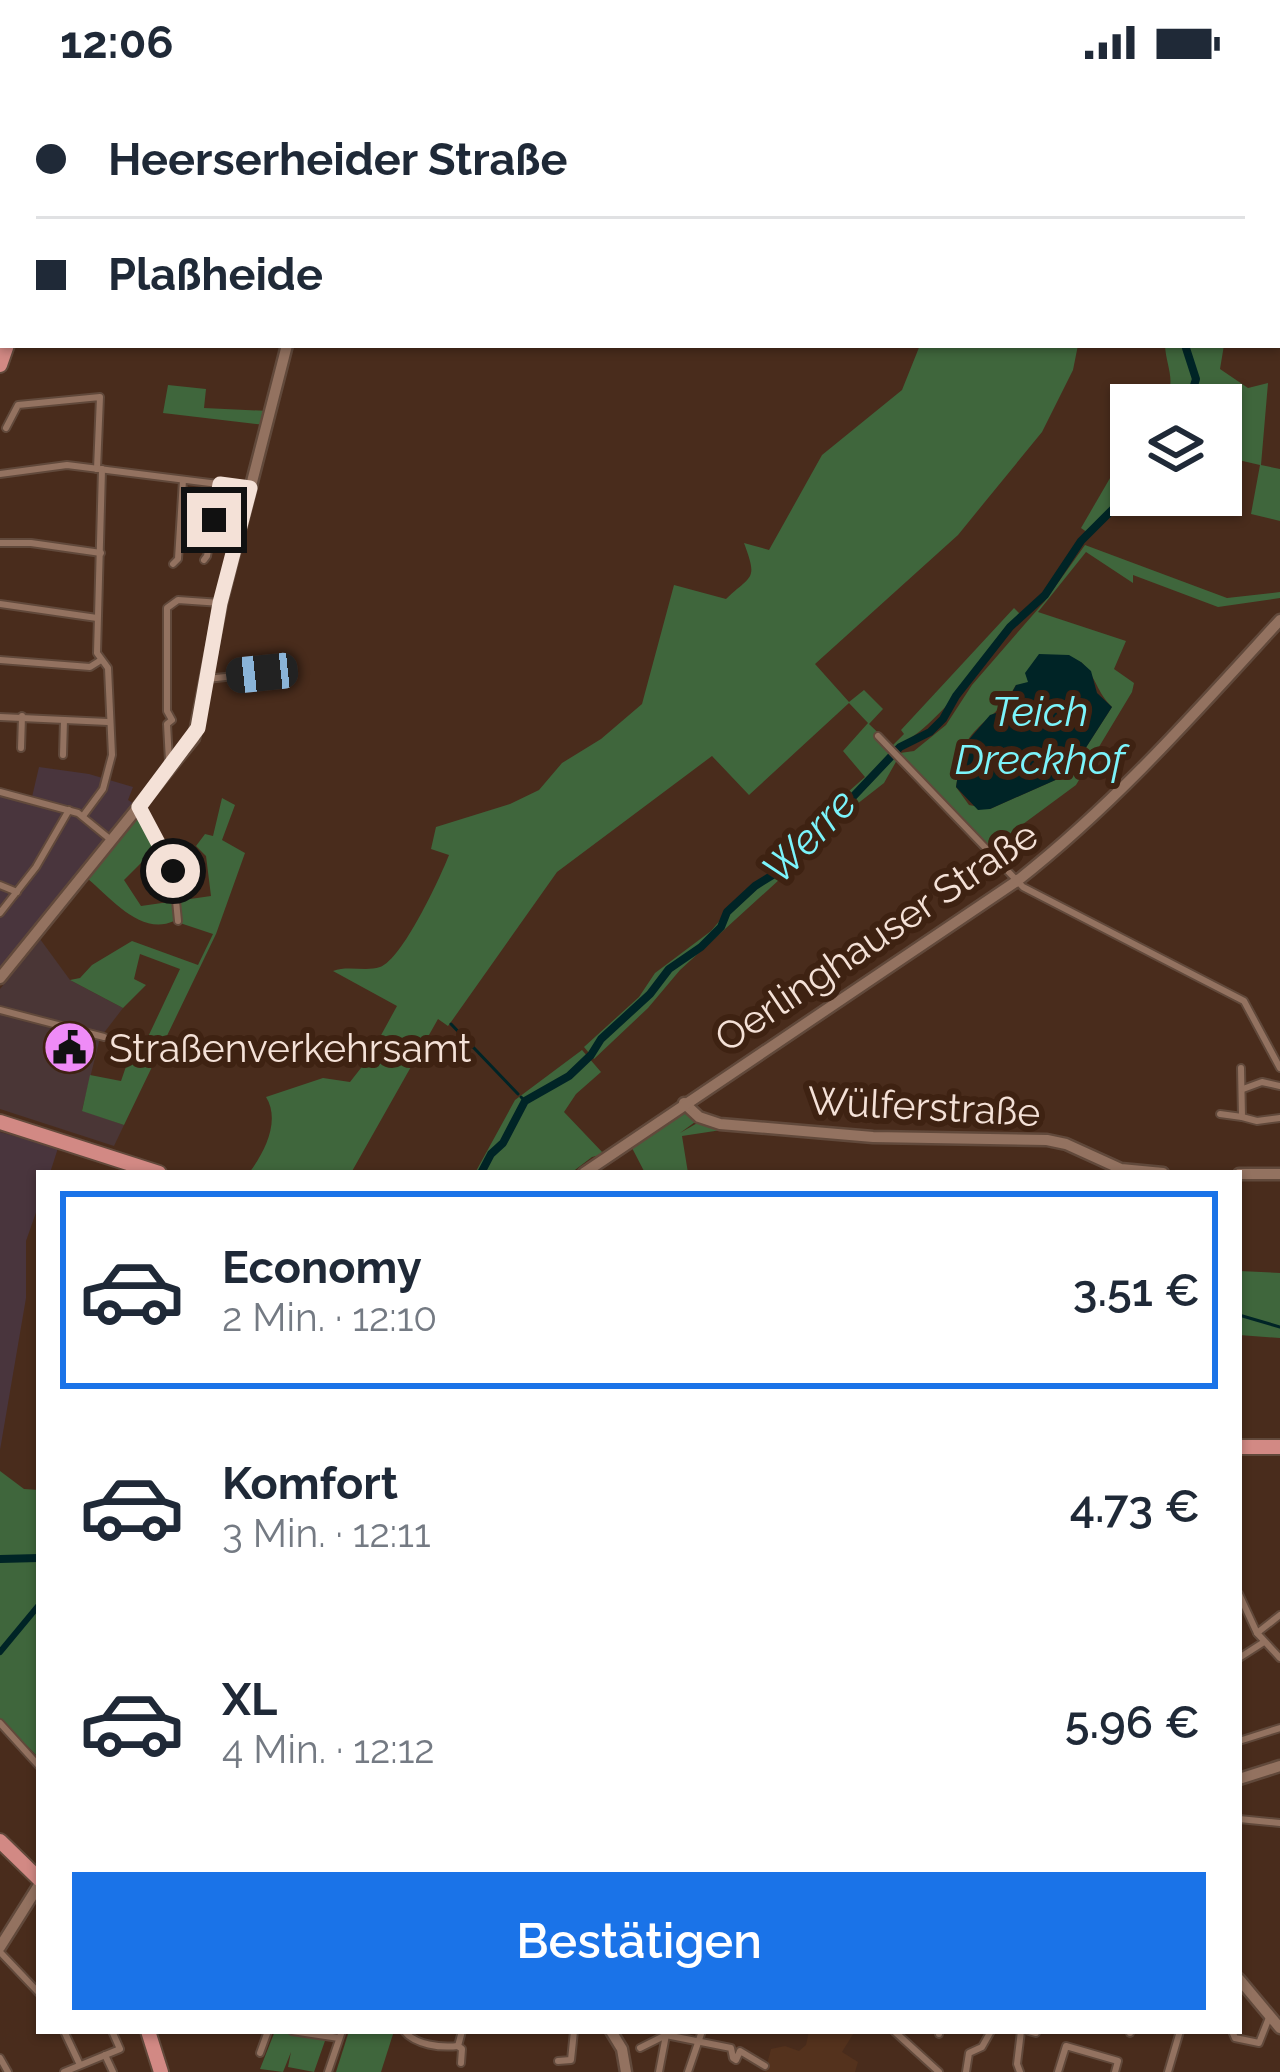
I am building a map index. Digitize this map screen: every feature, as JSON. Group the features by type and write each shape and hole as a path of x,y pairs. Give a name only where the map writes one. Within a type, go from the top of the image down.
{"main road":[{"path":"0,1122 151,1170"},
{"path":"1242,1447 1280,1447"},
{"path":"0,1841 36,1879"},
{"path":"149,2034 161,2072"}],"street":[{"path":"0,978 198,728 220,603 286,348"},
{"path":"6,428 18,405 100,397 97,653 109,671 112,755 98,797 83,816"},
{"path":"0,474 51,465 250,488"},
{"path":"173,564 178,559 183,480"},
{"path":"203,560 220,484"},
{"path":"0,543 101,554"},
{"path":"173,764 167,724 172,720 167,711 167,608 178,600 220,603"},
{"path":"0,604 97,618"},
{"name":"Oerlinghauser Straße","path":"588,1170 1017,881 1112,802 1280,620"},
{"path":"0,661 90,667 101,660"},
{"path":"207,679 262,673"},
{"path":"21,748 22,716"},
{"path":"0,717 108,722"},
{"path":"63,755 64,720"},
{"path":"878,736 1017,881 1244,1001 1280,1068"},
{"path":"0,792 83,816 111,840"},
{"path":"139,807 172,866 178,921"},
{"path":"0,913 69,811"},
{"path":"0,885 17,892"},
{"path":"0,1010 104,1037"},
{"path":"1241,1068 1242,1117"},
{"path":"1241,1088 1262,1082 1280,1086"},
{"name":"Wülferstraße","path":"685,1103 696,1115 721,1124 1066,1144 1105,1169"},
{"path":"1220,1114 1280,1118"},
{"path":"1242,1174 1280,1174"},
{"path":"1242,1600 1257,1633 1280,1658"},
{"path":"1257,1633 1280,1615"},
{"path":"1242,1656 1264,1642"},
{"path":"0,1724 36,1763"},
{"path":"1242,1740 1280,1729"},
{"path":"1242,1778 1280,1766"},
{"path":"1242,1820 1280,1823"},
{"path":"36,1888 0,1950 36,1986"},
{"path":"28,1905 36,1897"},
{"path":"1242,1988 1280,2028"},
{"path":"1233,2034 1259,2043 1270,2015"},
{"path":"65,2034 80,2065"},
{"path":"64,2072 120,2049 113,2034"},
{"path":"260,2053 267,2034"},
{"path":"328,2072 340,2034"},
{"path":"407,2034 445,2048 458,2046"},
{"path":"458,2046 461,2034"},
{"path":"558,2061 571,2060 574,2034"},
{"path":"613,2034 622,2049 626,2072"},
{"path":"688,2072 701,2034"},
{"path":"897,2034 939,2072"},
{"path":"966,2072 970,2053 982,2047 989,2034"},
{"path":"1020,2072 1017,2064 1028,2034"},
{"path":"1168,2072 1179,2034"},
{"path":"659,2072 666,2035"},
{"path":"640,2048 666,2035 736,2049 765,2066"},
{"path":"655,2040 664,2045"},
{"path":"1058,2072 1063,2045 1119,2058 1115,2072"},
{"path":"458,2046 461,2063"},
{"path":"734,2063 736,2049"},
{"path":"105,2055 112,2072"},
{"path":"0,2058 8,2072"}],"shaded area":[{"path":"39,767 133,787 128,800 137,806 0,972 0,790 32,797"},
{"path":"40,939 70,980 123,1008 100,1038 82,1110 124,1125 114,1146 0,1109 0,989"},
{"path":"0,1132 58,1148 51,1170 36,1170 36,1213 26,1241 26,1298 0,1450"},
{"path":"808,2034 853,2034 842,2052 858,2062 855,2072 765,2072 771,2049 785,2046 799,2051"}],"green space":[{"path":"919,348 1077,348 1073,370 1042,432 958,535 815,664 849,702 864,690 883,709 869,724 892,746 904,734 901,730 1014,608 1021,615 942,711 892,747 897,760 884,783 820,833 780,879 680,970 594,1059 584,1047 639,997 655,973 711,931 743,893 792,851 796,838 865,777 843,751 868,723 849,703 749,795 712,756 557,872 448,1026 438,1019 353,1170 251,1170 271,1126 266,1097 323,1078 350,1082 397,1006 333,971 380,967 399,950 449,855 431,849 436,827 539,790 562,763 601,739 642,704 674,585 726,599 750,576 744,543 769,550 822,455 902,390"},
{"path":"1165,348 1224,348 1220,369 1248,388 1268,383 1261,465 1280,469 1280,521 1251,514 1260,465 1242,461 1242,384 1170,384"},
{"path":"168,385 206,389 204,408 269,411 265,425 163,413"},
{"path":"1110,478 1110,513 1091,535 1081,528"},
{"path":"1085,545 1227,598 1280,592 1280,598 1218,607 1133,575 1133,583 1086,552 1038,612 1126,641 1114,669 1134,683 1132,692 1076,785 988,850 900,753 914,751 946,725 972,685 1045,601","holes":["1081,662 1112,707 1069,774 990,809 969,805 956,787 959,768 954,757 974,732 1016,685"]},
{"path":"222,798 235,805 222,840 245,853 216,934 124,1125 82,1111 90,1075 121,1081 131,1052 139,1056 180,969 140,954 134,979 146,985 123,1008 70,980 80,978 92,965 132,941 198,965 213,934 174,921 150,924 139,920 88,879 140,814 159,845 124,880 141,906 211,896 206,856 196,846 205,834 213,836"},
{"path":"582,1050 601,1072 564,1112 604,1154 575,1170 477,1170 515,1100"},
{"path":"685,1113 695,1122 680,1133 699,1122 728,1129 682,1136 688,1170 643,1170 631,1146"},
{"path":"1242,1271 1280,1273 1280,1338 1242,1335"},
{"path":"0,1471 24,1489 36,1490 36,1755 0,1719"},
{"path":"274,2034 326,2038 314,2072 288,2067 291,2052 283,2072 260,2069"},
{"path":"348,2034 393,2034 381,2072 336,2072"}],"water":[{"name":"Teich Dreckhof","path":"1039,654 1069,655 1081,662 1091,671 1097,693 1112,707 1069,774 978,810 956,787 959,768 954,757 990,715 1002,711 1016,685 1028,682 1025,673"}],"waterway":[{"name":"Werre","path":"1186,348 1194,384"},
{"name":"Werre","path":"483,1170 525,1101 569,1076 669,969 721,927 727,912 779,871 815,825 848,802 900,747 930,732 943,719 1010,627 1045,595 1081,541 1110,512"},
{"path":"451,1024 518,1094"},
{"name":"Werre","path":"521,1097 525,1101"},
{"path":"1242,1316 1280,1327"},
{"name":"Werre","path":"0,1559 36,1558"},
{"path":"0,1652 36,1609"}],"place":[{"name":"Straßenverkehrsamt","path":"70,1048"}],"route":[{"path":"173,871 139,807 198,728 220,603 250,488 220,484 214,520"}]}
